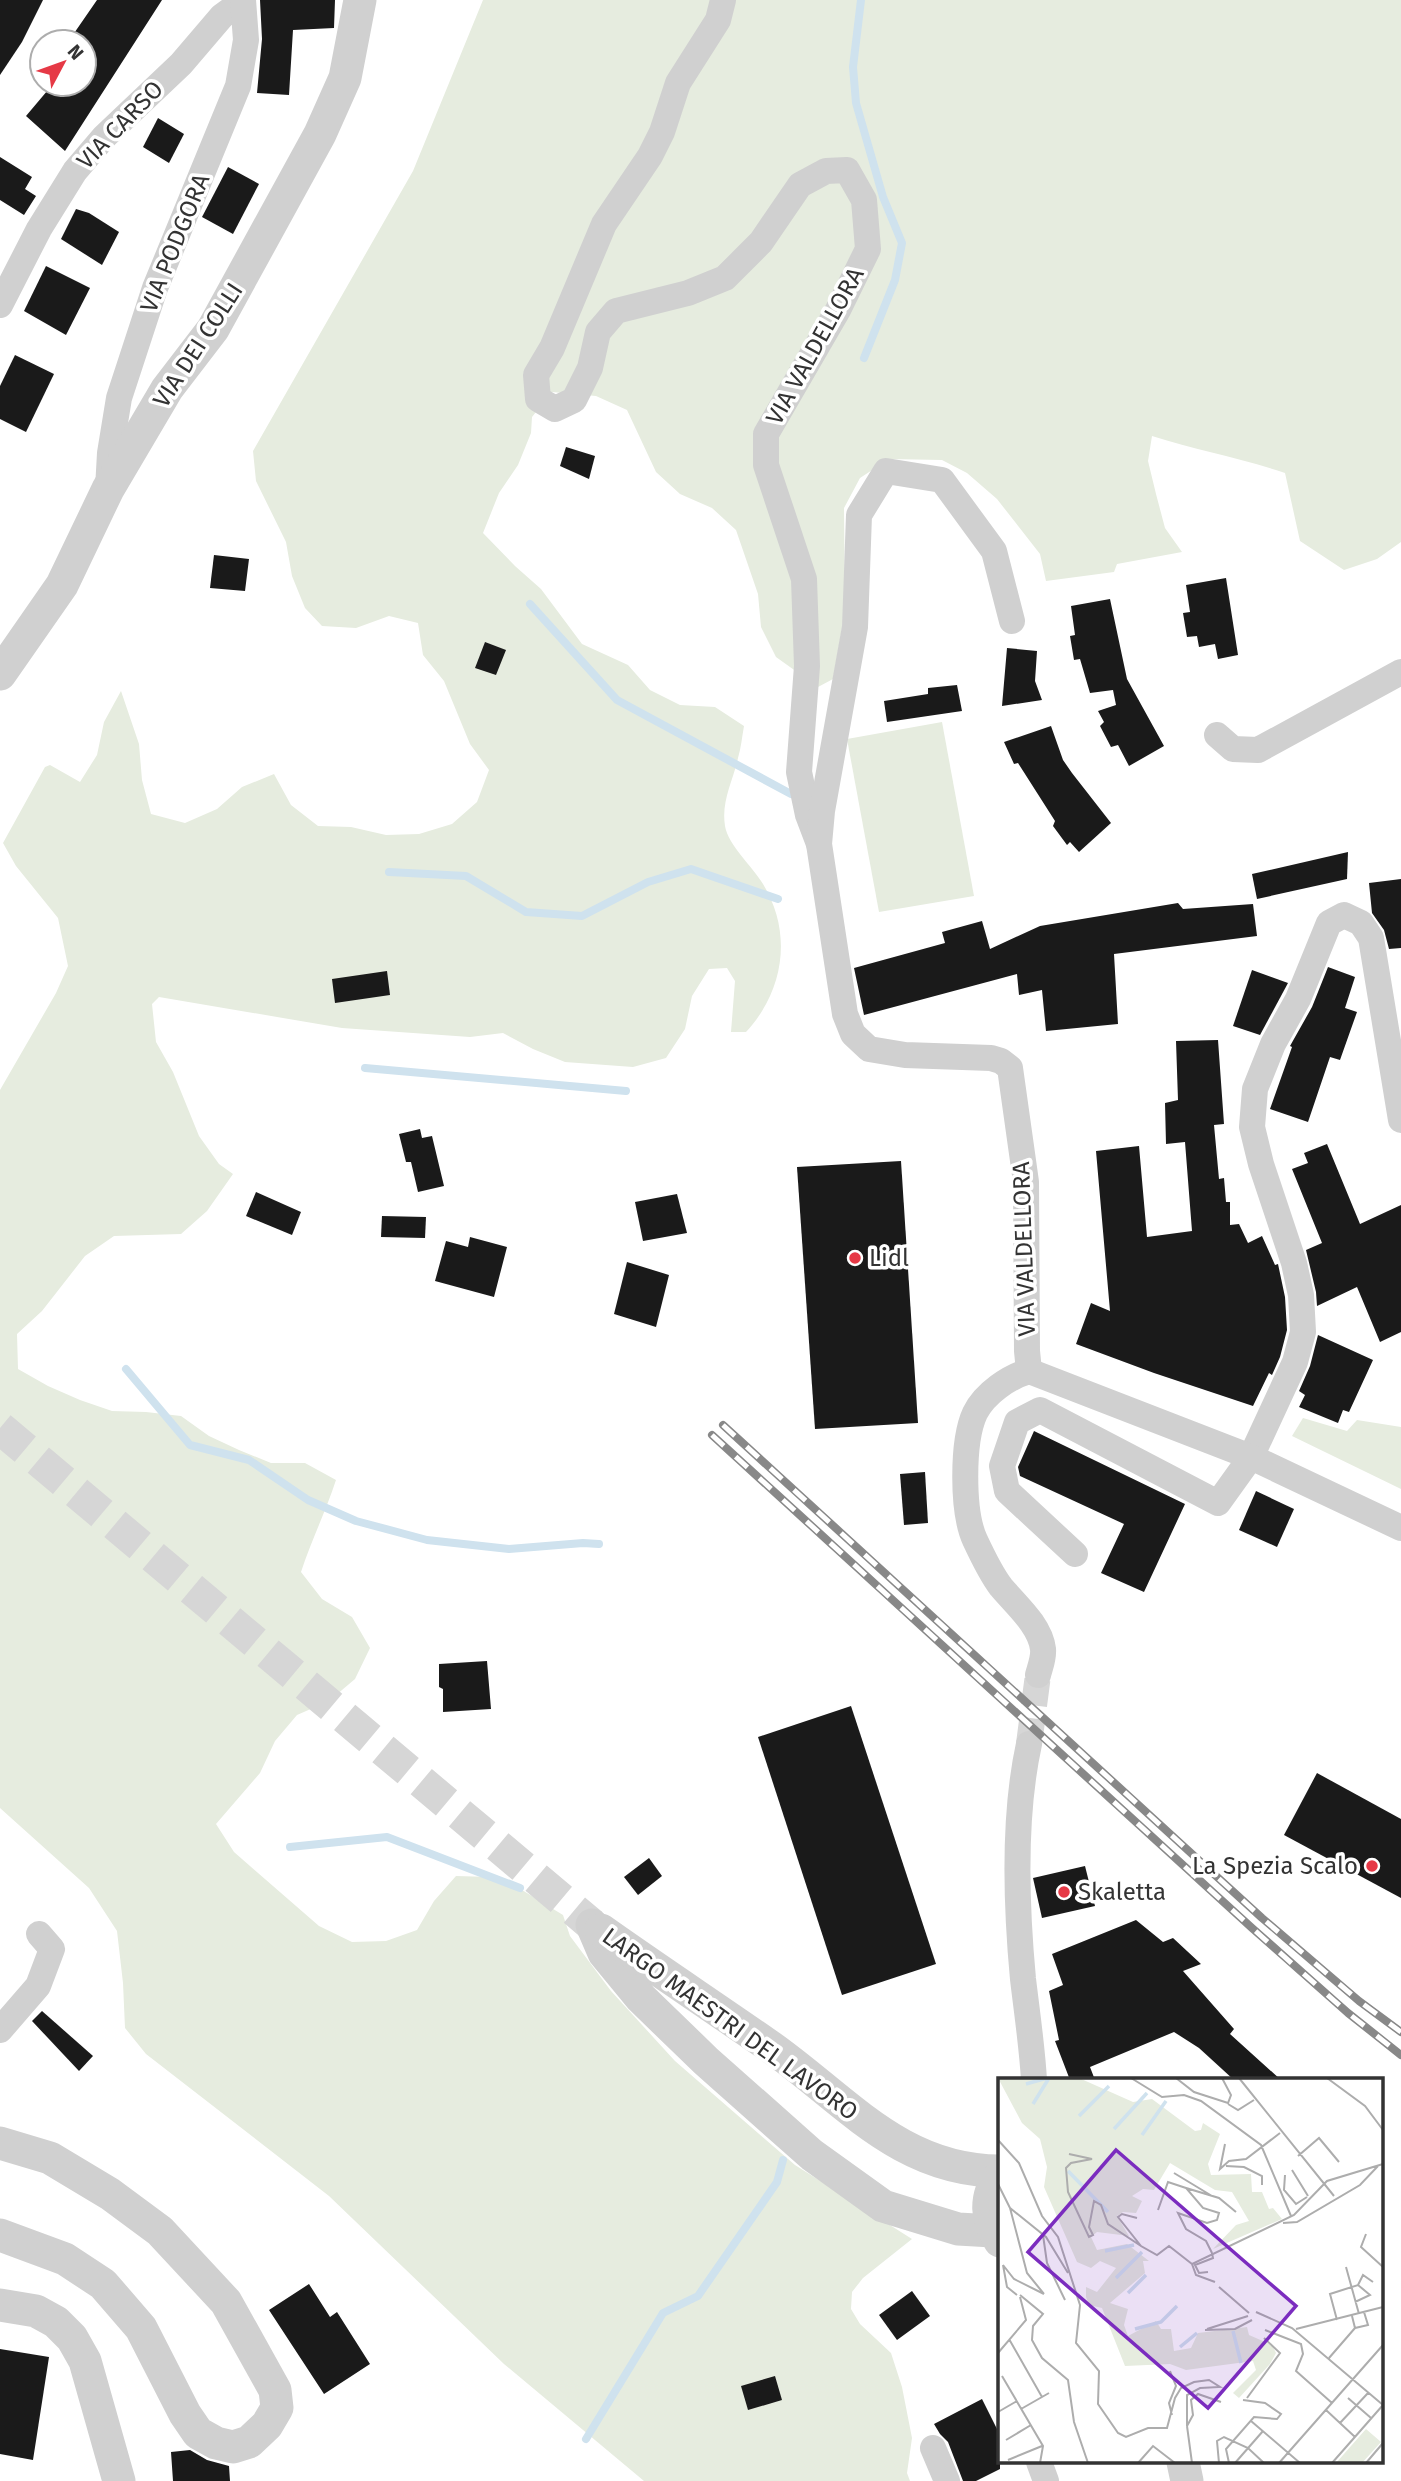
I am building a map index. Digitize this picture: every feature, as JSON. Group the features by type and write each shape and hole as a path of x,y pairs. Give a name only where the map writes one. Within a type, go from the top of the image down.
{"street":[{"name":"VIA PODGORA","path":"108,489 110,453 123,385 155,288 238,86 246,40 243,0"},
{"name":"VIA CARSO","path":"0,305 38,229 75,171 104,136 181,64 222,16 243,0"},
{"name":"VIA DEI COLLI","path":"0,674 62,585 108,489 167,389 213,329 320,134 345,78 360,0"},
{"name":"VIA VALDELLORA","path":"723,0 718,20 678,83 662,132 650,156 604,224 552,348 536,375 538,399 555,409 574,400 590,368 597,332 616,311 688,293 725,278 761,242 800,185 826,171 847,170 864,200 867,248 838,310 766,434 766,466 804,579 807,666 799,772 808,815 819,844 845,1014 853,1034 869,1049 905,1055 991,1058 1001,1060 1010,1068 1026,1182 1029,1371"},
{"name":"VIA VALDELLORA","path":"819,844 822,811 855,627 859,515 886,471 942,480 994,551 1012,621"},
{"path":"1217,735 1233,749 1258,750 1401,672"},
{"path":"1075,1554 1007,1491 1002,1466 1017,1422 1040,1410 1218,1503 1251,1457 1295,1362 1303,1332 1301,1295 1252,1126 1255,1088 1273,1044 1298,999 1329,923 1339,916 1344,915 1361,923 1371,938 1401,1120"},
{"name":"VIA VALDELLORA","path":"1038,1675 1043,1657 1040,1639 1032,1623 999,1584 974,1538 965,1485 965,1457 975,1412 998,1387 1017,1375 1029,1371 1251,1457 1401,1528"},
{"path":"1029,1744 1023,1770 1019,1913 1023,1975 1036,2074"},
{"name":"LARGO MAESTRI DEL LAVORO","path":"998,2174 931,2160 884,2136 770,2046 592,1925 604,1953 641,1998 706,2061 812,2155 883,2206 958,2229 997,2236 988,2210 989,2199 998,2179"},
{"path":"0,2030 38,1986 52,1949 39,1934"},
{"path":"0,2143 50,2158 110,2194 160,2231 226,2302 275,2390 277,2408 267,2425 249,2442 233,2447 216,2443 198,2433 185,2414 141,2328 103,2284 65,2259 0,2235"},
{"path":"0,2305 36,2311 56,2322 72,2338 85,2361 119,2481"},
{"path":"933,2448 947,2481"},
{"path":"1040,2464 1046,2481"}],"shaded area":[{"path":"483,0 1401,0 1401,542 1377,559 1344,570 1300,541 1285,473 1152,436 1148,461 1156,494 1165,528 1182,552 1117,564 1114,572 1046,581 1040,554 997,499 967,473 942,460 889,459 860,478 844,508 845,611 833,679 818,687 776,657 761,627 758,594 736,530 712,508 680,494 656,472 627,410 596,396 552,392 532,417 531,433 518,465 499,493 483,533 541,589 582,644 628,665 650,690 680,705 715,707 744,726 726,800 725,826 736,848 763,884 778,922 781,942 776,980 759,1016 746,1032 731,1032 735,981 727,968 709,969 692,996 685,1029 666,1058 633,1067 565,1062 503,1033 470,1037 342,1028 159,997 152,1004 156,1042 173,1072 199,1136 219,1164 233,1174 207,1211 181,1234 114,1236 85,1256 42,1311 17,1334 18,1369 48,1386 112,1411 181,1416 209,1436 239,1450 271,1463 305,1463 336,1480 301,1572 322,1599 352,1617 370,1648 355,1679 329,1701 297,1715 275,1741 260,1773 216,1824 234,1852 319,1926 352,1942 386,1941 417,1930 434,1901 456,1876 491,1877 522,1890 563,1915 570,1936 611,1991 675,2061 795,2165 912,2239 863,2278 852,2292 851,2309 860,2324 891,2353 902,2387 912,2438 907,2473 910,2481 644,2481 504,2364 329,2196 146,2054 125,2028 117,1931 89,1888 0,1808 0,1090 56,993 68,966 58,918 16,866 3,843 45,767 50,765 80,782 97,755 104,722 121,691 139,744 142,780 151,814 185,823 217,809 242,787 274,774 291,805 318,826 351,827 386,835 419,834 452,824 477,802 489,770 470,744 444,681 423,655 418,623 389,616 356,628 322,626 305,608 292,576 286,542 256,481 253,451 413,171"},
{"path":"942,722 974,896 879,912 847,739"},
{"path":"1303,1418 1347,1431 1357,1420 1401,1427 1401,1489 1292,1436"}],"building":[{"path":"0,0 43,0 22,42 0,75"},
{"path":"97,0 162,0 65,151 26,116 41,98 98,98 98,28 78,28"},
{"path":"260,0 335,0 334,28 293,30 289,95 257,93 262,39"},
{"path":"158,118 184,134 169,163 143,147"},
{"path":"0,157 32,177 25,189 36,196 24,215 0,200"},
{"path":"228,167 259,184 233,234 202,217"},
{"path":"76,209 89,213 119,232 102,265 61,239"},
{"path":"46,266 90,288 66,335 24,311"},
{"path":"15,355 54,374 26,432 0,419 0,386"},
{"path":"566,447 595,456 589,479 560,466"},
{"path":"214,555 249,559 245,591 210,588"},
{"path":"1226,578 1238,655 1218,659 1215,644 1199,647 1197,636 1187,637 1183,613 1190,612 1186,585"},
{"path":"1110,599 1127,679 1164,746 1129,766 1118,745 1111,747 1100,726 1104,722 1098,711 1116,705 1113,690 1090,693 1080,659 1074,660 1070,636 1075,635 1071,606"},
{"path":"485,642 506,650 496,675 475,668"},
{"path":"1007,648 1037,651 1035,681 1042,700 1002,706"},
{"path":"957,685 962,711 887,722 884,701 928,694 928,688"},
{"path":"1051,726 1063,760 1111,823 1079,852 1070,842 1067,845 1053,826 1055,821 1018,763 1014,764 1004,742"},
{"path":"1348,852 1347,879 1257,899 1252,874"},
{"path":"1401,879 1401,948 1389,949 1384,930 1372,913 1369,883"},
{"path":"1178,903 1183,909 1253,904 1257,936 1114,954 1118,1024 1046,1031 1042,990 1019,995 1017,974 864,1015 854,968 945,943 942,932 982,921 990,949 1040,926"},
{"path":"1328,967 1355,977 1345,1008 1357,1012 1340,1060 1330,1057 1308,1122 1270,1109 1292,1047 1290,1046 1312,1007"},
{"path":"1252,970 1288,983 1260,1035 1233,1026"},
{"path":"387,971 390,995 335,1003 332,979"},
{"path":"1218,1040 1224,1124 1214,1125 1219,1179 1224,1178 1226,1202 1230,1202 1230,1225 1239,1224 1248,1243 1262,1236 1275,1265 1278,1264 1285,1297 1287,1330 1280,1357 1253,1406 1076,1344 1091,1303 1110,1311 1096,1151 1139,1146 1147,1237 1192,1231 1185,1142 1166,1144 1165,1103 1178,1100 1176,1041"},
{"path":"420,1129 422,1138 432,1136 444,1186 418,1192 411,1162 406,1162 399,1134"},
{"path":"1327,1144 1360,1224 1401,1205 1401,1332 1380,1342 1357,1287 1317,1306 1306,1250 1322,1243 1292,1169 1308,1163 1304,1153"},
{"name":"Lidl","path":"901,1161 918,1423 815,1429 797,1167"},
{"path":"256,1192 301,1212 292,1235 246,1216"},
{"path":"677,1194 687,1233 643,1241 635,1202"},
{"path":"382,1216 426,1217 425,1238 381,1237"},
{"path":"470,1237 507,1247 494,1297 435,1281 446,1241 468,1247"},
{"path":"627,1262 669,1275 656,1327 614,1314"},
{"path":"1318,1335 1373,1360 1349,1412 1343,1410 1338,1423 1299,1407 1305,1395 1299,1391 1310,1366"},
{"path":"1034,1431 1185,1504 1144,1592 1101,1573 1124,1524 1020,1476 1018,1467"},
{"path":"925,1472 928,1523 904,1525 900,1474"},
{"path":"1256,1491 1294,1509 1277,1547 1239,1530"},
{"path":"487,1661 491,1709 443,1712 439,1664"},
{"path":"851,1706 936,1964 842,1995 758,1737"},
{"name":"La Spezia Scalo","path":"1317,1773 1401,1819 1401,1898 1284,1835"},
{"path":"649,1858 662,1876 638,1895 624,1877"},
{"name":"Skaletta","path":"1085,1866 1095,1906 1042,1918 1033,1878"},
{"path":"1136,1920 1163,1942 1173,1938 1201,1964 1183,1971 1234,2029 1230,2034 1279,2078 1232,2078 1199,2048 1174,2032 1090,2067 1094,2078 1069,2078 1055,2041 1059,2040 1049,1991 1063,1985 1052,1954"},
{"path":"42,2011 93,2056 79,2071 32,2021"},
{"path":"309,2284 330,2317 337,2312 370,2364 324,2394 269,2310"},
{"path":"912,2291 930,2316 897,2340 879,2315"},
{"path":"0,2349 49,2357 33,2460 0,2454"},
{"path":"775,2376 782,2400 748,2410 741,2386"},
{"path":"982,2399 998,2431 1000,2469 976,2481 963,2481 948,2442 934,2424"},
{"path":"190,2450 207,2460 229,2466 230,2481 173,2481 171,2452"}],"waterway":[{"path":"861,0 853,67 856,103 883,197 902,243 895,280 864,358"},
{"path":"530,604 617,700 791,794"},
{"path":"389,872 466,876 526,912 582,916 648,882 691,869 778,899"},
{"path":"365,1068 626,1091"},
{"path":"126,1369 190,1445 249,1460 308,1500 356,1521 427,1540 509,1549 599,1544"},
{"path":"290,1847 387,1837 520,1888"},
{"path":"586,2439 663,2313 698,2296 777,2182 783,2160"}],"tunnel":[{"path":"0,1428 592,1925"},
{"path":"1029,1744 1038,1675"}],"railway":[{"path":"723,1425 1262,1918 1359,2001 1401,2032"},
{"path":"712,1435 1252,1928 1348,2013 1401,2055"}],"place":[{"name":"Lidl","path":"855,1258"},
{"name":"La Spezia Scalo","path":"1372,1866"},
{"name":"Skaletta","path":"1064,1892"}]}
